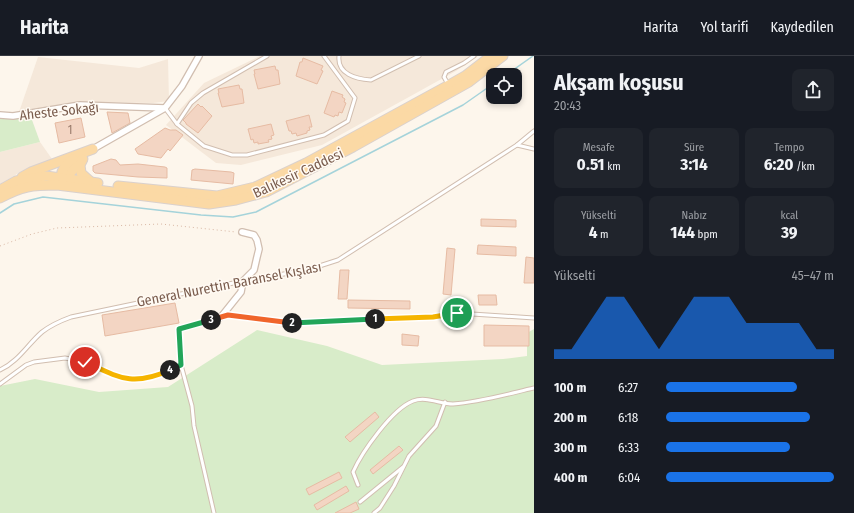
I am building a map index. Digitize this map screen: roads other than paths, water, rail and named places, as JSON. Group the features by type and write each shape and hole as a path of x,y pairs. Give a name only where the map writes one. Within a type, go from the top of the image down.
{"main road":[{"name":"Balıkesir Caddesi","path":"0,190 46,176 64,181 209,204 236,200 266,192 353,147 469,82 503,56"},
{"name":"Balıkesir Caddesi","path":"64,181 217,196 255,187 306,163 449,85 465,76 486,58"},
{"path":"16,185 31,172 80,157 93,149"},
{"path":"64,181 80,157"},
{"path":"80,157 81,173 92,183"},
{"name":"Balıkesir Caddesi","path":"0,198 16,185"}],"street":[{"path":"93,149 166,108 182,86 199,56"},
{"name":"Aheste Sokağı","path":"0,115 13,116 80,105 121,105 166,108"},
{"path":"221,317 241,292 243,281 254,270 259,249 258,240 254,235 242,232"}],"lane":[{"path":"177,124 191,103 203,93 267,56"},
{"path":"166,108 177,124 204,146 232,155 247,154 324,135 348,120 355,98 324,56"},
{"path":"339,56 340,66 344,73 371,80 420,56"},
{"path":"449,85 444,77 446,72 474,56"},
{"name":"General Nurettin Baransel Kışlası","path":"0,370 13,362 43,331 61,320 94,311 243,281 307,270 338,260 517,145 534,131"},
{"path":"517,145 534,149"},
{"path":"214,513 194,426 192,406 181,365 179,329 228,315 278,322 304,323 433,317 457,313 534,318"},
{"path":"0,384 26,365 51,359 74,359 131,380 156,375 181,365"},
{"path":"358,485 353,472 358,461 371,442 397,412 414,401 430,400 452,404 534,388"},
{"path":"374,513 380,508 409,456 436,426 445,402"},
{"path":"360,502 404,466"}],"waterway":[{"path":"516,68 533,56"},
{"path":"0,213 14,204 43,197 201,215 233,217 256,212 463,105 486,89"}]}
